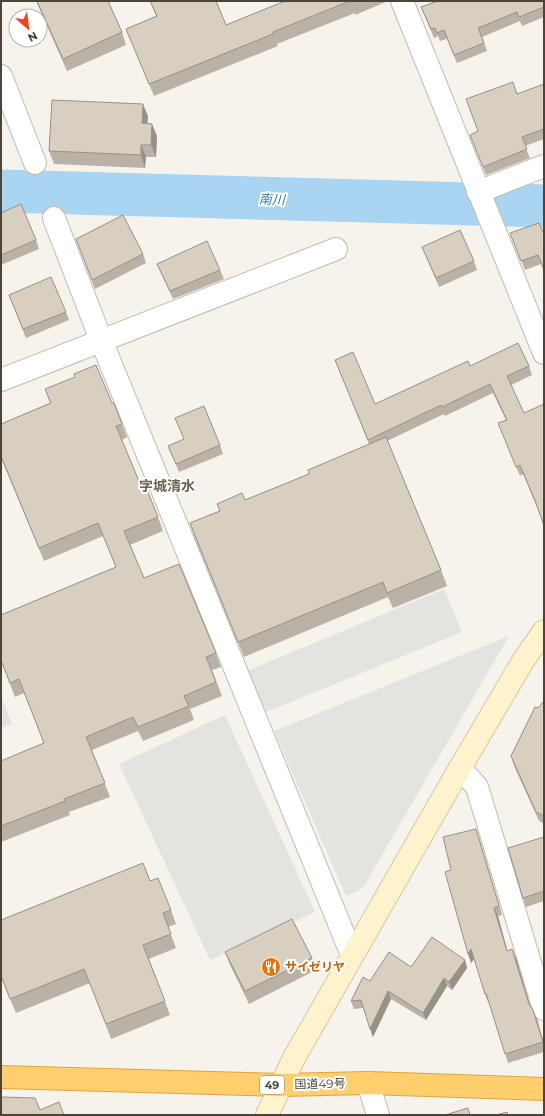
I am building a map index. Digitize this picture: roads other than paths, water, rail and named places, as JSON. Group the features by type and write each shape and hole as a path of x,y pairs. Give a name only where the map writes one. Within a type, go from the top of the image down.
{"highway":[{"name":"国道49号","path":"1,1077 281,1085 368,1083 544,1089"}],"street":[{"path":"402,1 544,353"},
{"path":"1,76 35,163"},
{"path":"478,192 544,166"},
{"path":"54,218 101,340 352,955"},
{"path":"1,380 336,249"},
{"path":"267,1115 294,1058 352,955 523,661 544,631"},
{"path":"460,768 477,787 544,1009"},
{"path":"368,1083 378,1115"}],"waterway":[{"name":"南川","path":"1,191 544,206"}],"place":[{"name":"サイゼリヤ","path":"271,967"}],"district":[{"name":"字城清水","path":"167,486"}]}
